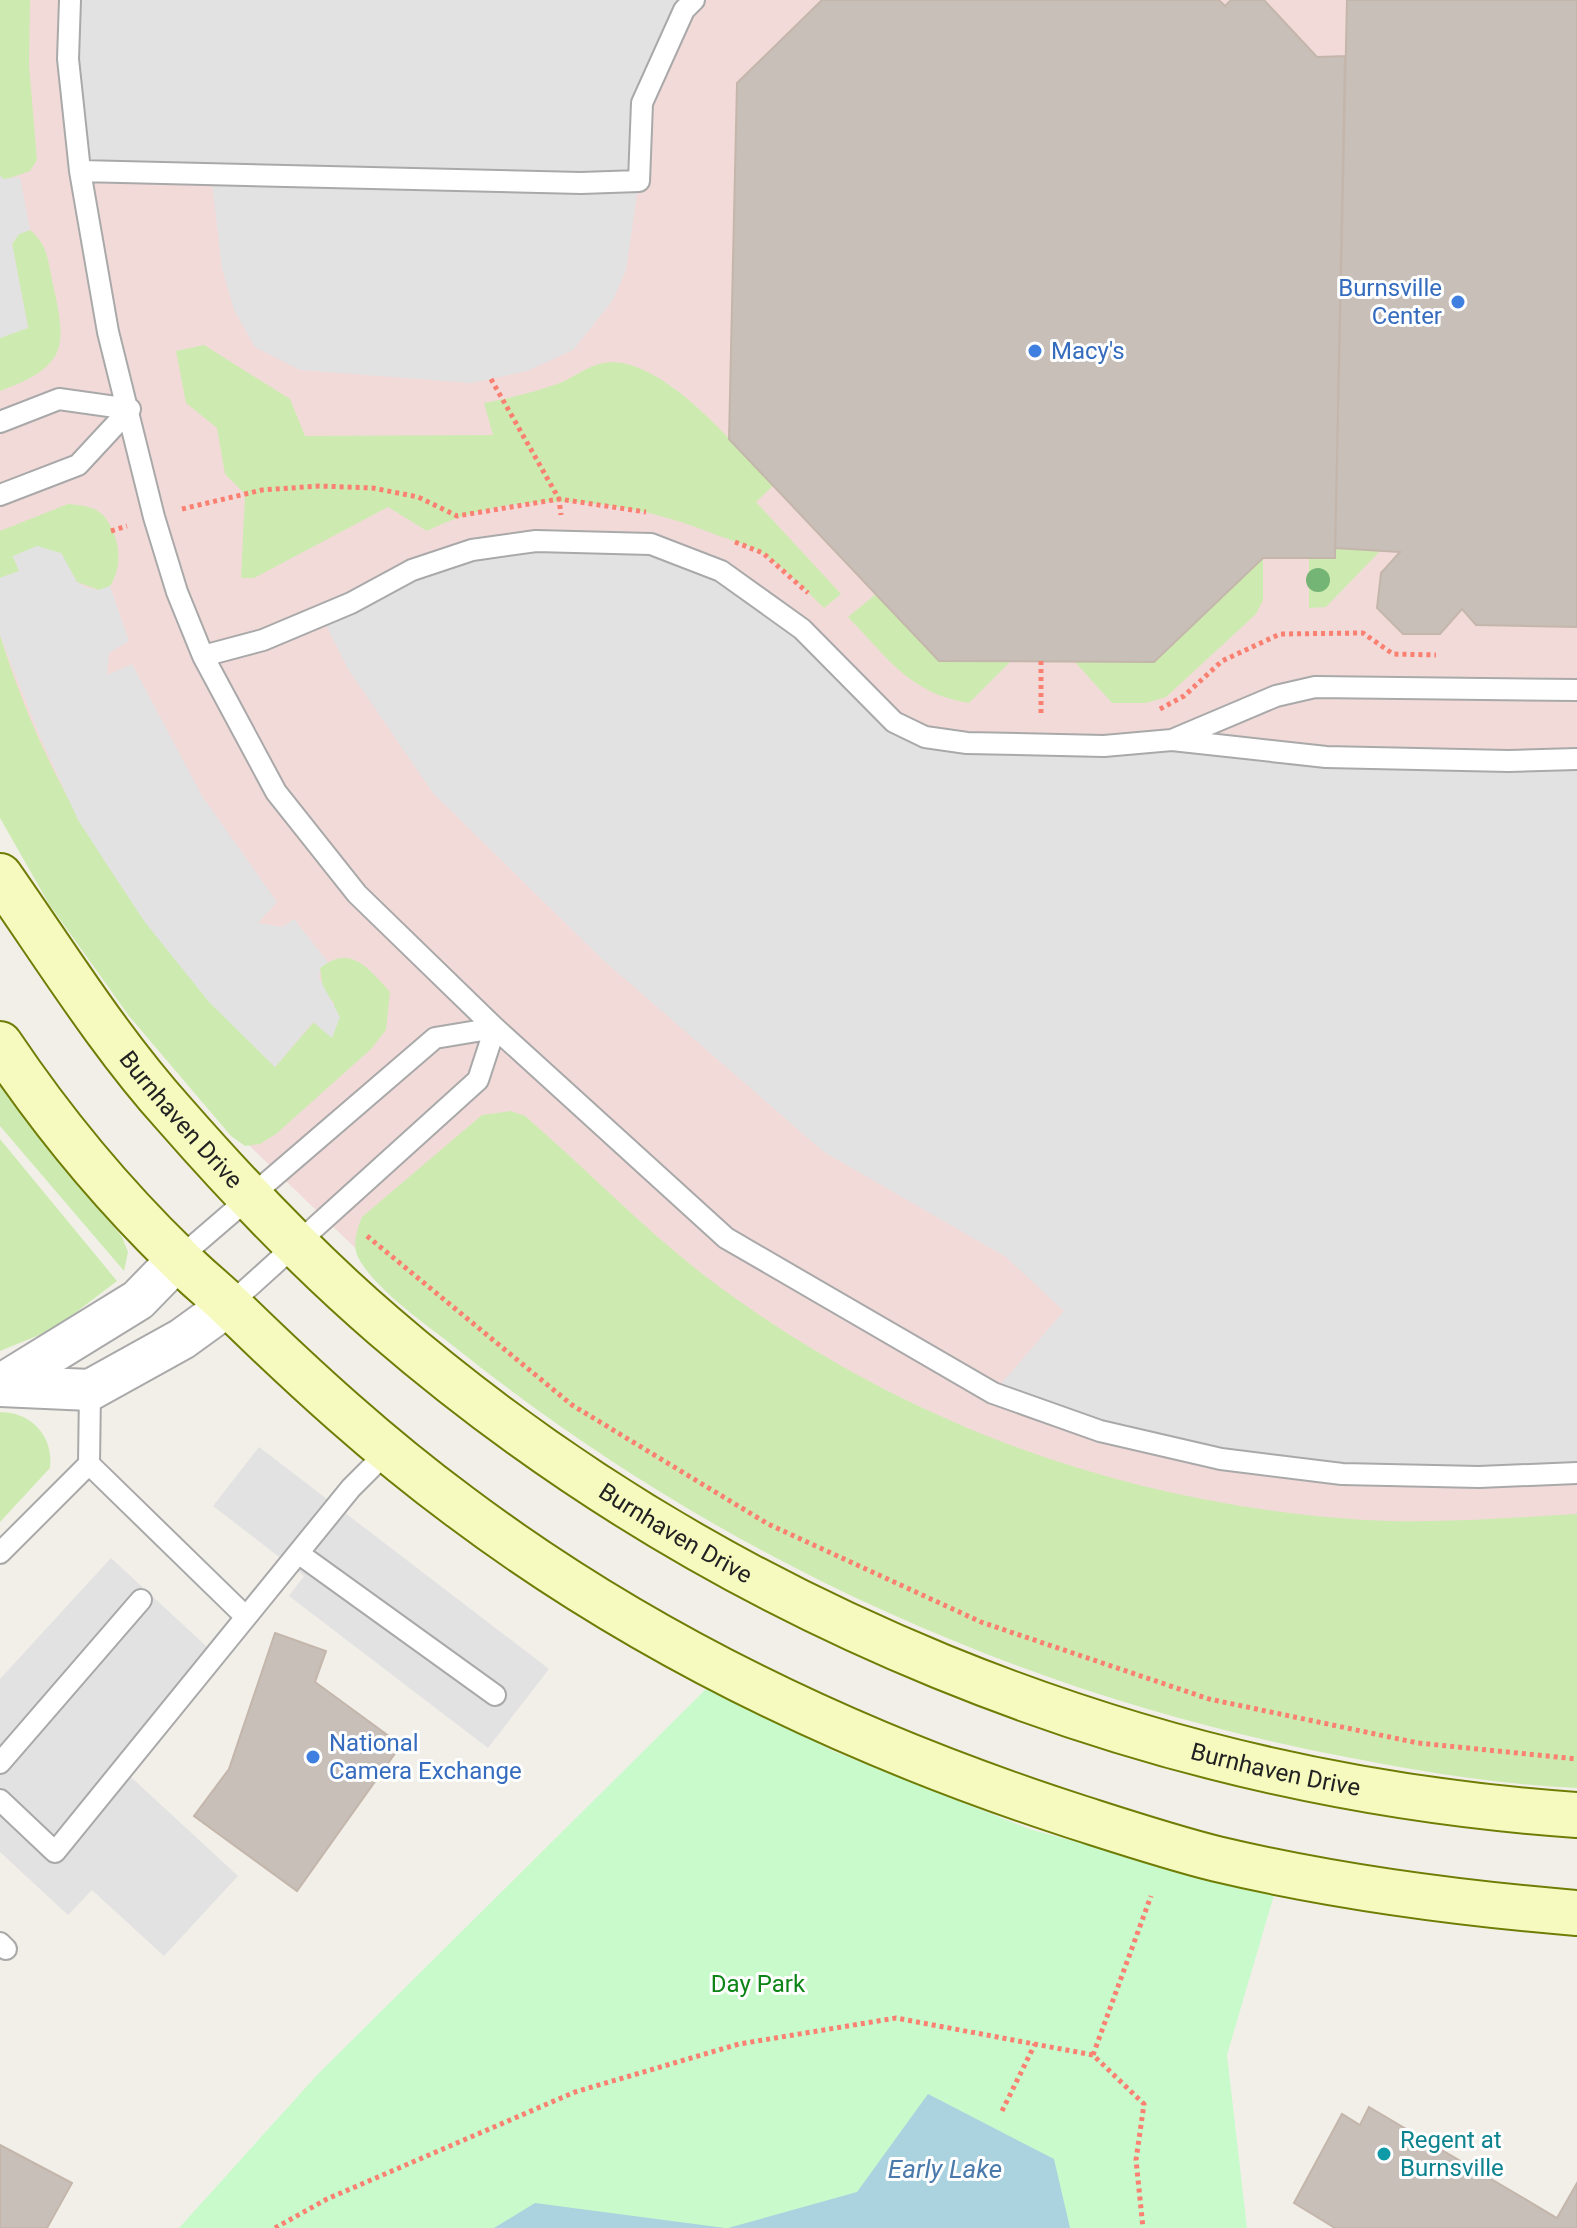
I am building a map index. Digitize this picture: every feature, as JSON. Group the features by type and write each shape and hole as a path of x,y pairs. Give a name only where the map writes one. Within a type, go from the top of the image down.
{"street":[{"name":"Burnhaven Drive","path":"0,876 97,1015 171,1112 249,1195 381,1324 524,1436 673,1532 829,1617 993,1688 1192,1752 1414,1799 1577,1815"},
{"path":"0,1044 98,1171 178,1259 313,1387 462,1509 539,1561 703,1661 868,1741 1130,1834 1216,1859 1403,1894 1577,1913"},
{"path":"0,1386 138,1300 178,1259"},
{"path":"0,1386 90,1390 182,1339 229,1305"}],"lane":[{"path":"70,0 68,59 80,171 108,332 130,409 154,517 177,592 203,656 276,792 357,894 495,1028 726,1238 993,1393 1100,1431 1221,1459 1342,1474 1479,1477 1577,1473"},
{"path":"80,171 581,183 639,181 642,103 684,10 694,0"},
{"path":"0,422 59,399 130,409"},
{"path":"0,495 78,465 130,409"},
{"path":"203,656 263,640 351,603 412,570 472,550 536,541 651,544 721,571 802,629 894,722 925,737 967,743 1104,746 1172,740 1326,757 1509,761 1577,759"},
{"path":"1172,740 1276,696 1315,687 1577,690"},
{"path":"178,1259 435,1038 495,1028"},
{"path":"229,1305 478,1080 495,1028"},
{"path":"0,1553 89,1464 90,1390"},
{"path":"0,1800 55,1852 351,1488 388,1451"},
{"path":"89,1464 246,1617"},
{"path":"298,1553 495,1695"},
{"path":"0,1763 141,1600"}],"path":[{"path":"491,379 559,499"},
{"path":"111,531 262,490 319,486 373,488 418,497 457,516 559,499 650,513"},
{"path":"733,541 763,553 813,597"},
{"path":"1156,711 1184,696 1222,661 1280,634 1363,633 1393,654 1441,655"},
{"path":"1041,661 1041,713"},
{"path":"1028,713 1056,713"},
{"path":"367,1236 572,1405 768,1524 981,1622 1209,1699 1418,1743 1577,1759"},
{"path":"1093,2055 1151,1896"},
{"path":"275,2228 327,2199 575,2092 739,2044 896,2018 1093,2055 1144,2104 1136,2160 1143,2228"},
{"path":"1002,2111 1035,2044"}],"shaded area":[{"path":"0,0 1577,0 1577,1782 374,1266 229,1126 0,801"},
{"path":"70,0 694,0 642,103 639,181 626,270 613,300 573,350 527,371 471,383 300,370 255,347 234,310 222,268 211,174 80,171"},
{"path":"0,176 4,179 20,177 30,230 19,234 12,244 28,328 0,338"},
{"path":"651,544 721,571 925,737 1577,759 1577,1473 1479,1477 1221,1459 993,1393 1064,1311 1006,1257 824,1152 603,960 433,793 348,669 321,615 472,550"},
{"path":"37,546 61,553 77,582 87,588 99,590 110,586 129,641 109,653 107,675 132,664 202,796 277,902 258,923 282,927 294,919 328,962 320,968 319,978 340,1017 332,1038 313,1022 275,1067 209,1002 144,921 78,820 38,732 0,635 0,578 19,571 13,556"},
{"path":"259,1447 549,1669 488,1748 289,1596 304,1576 213,1506"},
{"path":"111,1558 219,1658 119,1766 238,1876 164,1956 92,1890 68,1915 0,1852 0,1679"}],"green space":[{"path":"0,0 30,0 29,65 37,160 30,171 4,180 0,176"},
{"path":"30,230 40,241 48,259 60,322 58,351 39,372 0,391 0,338 28,327 12,244 19,234"},
{"path":"204,345 290,399 305,436 493,435 484,403 560,383 599,364 622,363 646,371 694,405 773,486 756,502 841,594 824,608 781,567 749,546 648,513 573,502 536,502 498,507 462,516 427,531 388,507 254,578 241,578 245,494 225,474 217,428 186,403 176,351"},
{"path":"68,504 95,510 109,523 118,550 117,569 110,586 99,590 77,582 61,553 13,556 19,571 0,578 0,531"},
{"path":"1335,548 1381,550 1326,607 1309,608 1309,558"},
{"path":"1263,558 1263,600 1256,614 1166,697 1146,703 1112,703 1075,662 1154,662"},
{"path":"876,594 939,661 1011,661 969,703 931,691 901,672 848,617"},
{"path":"0,635 47,757 110,869 186,971 275,1067 314,1022 332,1037 334,1003 323,990 320,968 341,958 350,959 366,968 390,992 386,1030 371,1049 276,1134 260,1144 245,1146 231,1136 129,1016 49,904 0,818"},
{"path":"0,1086 122,1237 128,1252 124,1271 0,1126"},
{"path":"511,1111 525,1116 695,1268 794,1338 869,1381 947,1419 1026,1451 1108,1477 1192,1497 1278,1511 1365,1520 1418,1521 1577,1514 1577,1788 1475,1779 1306,1749 1190,1721 1076,1686 965,1646 857,1598 752,1545 650,1485 551,1420 416,1318 376,1281 356,1252 356,1237 362,1217 482,1115"},
{"path":"0,1139 117,1281 54,1329 0,1351"},
{"path":"0,1412 21,1416 38,1428 48,1446 50,1468 0,1522"},
{"name":"Day Park","path":"709,1686 833,1751 1029,1829 1274,1895 1227,2055 1247,2228 179,2228 317,2075"}],"water":[{"name":"Early Lake","path":"928,2094 1054,2159 1070,2228 728,2228 857,2192"},
{"path":"535,2203 725,2228 494,2228"}],"building":[{"name":"Macy's","path":"822,0 1219,0 1225,6 1231,0 1264,0 1317,57 1345,56 1335,558 1263,558 1154,662 939,661 729,439 737,83"},
{"name":"Burnsville Center","path":"1347,0 1577,0 1577,627 1476,625 1462,609 1440,634 1403,634 1377,608 1381,573 1400,552 1335,548"},
{"name":"National Camera Exchange","path":"275,1633 326,1651 315,1682 401,1745 297,1891 194,1816 229,1769"},
{"name":"Regent at Burnsville","path":"1369,2107 1557,2218 1577,2183 1577,2228 1335,2228 1294,2203 1342,2114 1360,2125"},
{"path":"0,2145 72,2183 47,2228 0,2228"}],"place":[{"name":"Burnsville Center","path":"1458,302"},
{"name":"Macy's","path":"1035,351"},
{"name":"National Camera Exchange","path":"313,1757"},
{"name":"Regent at Burnsville","path":"1384,2154"}]}
